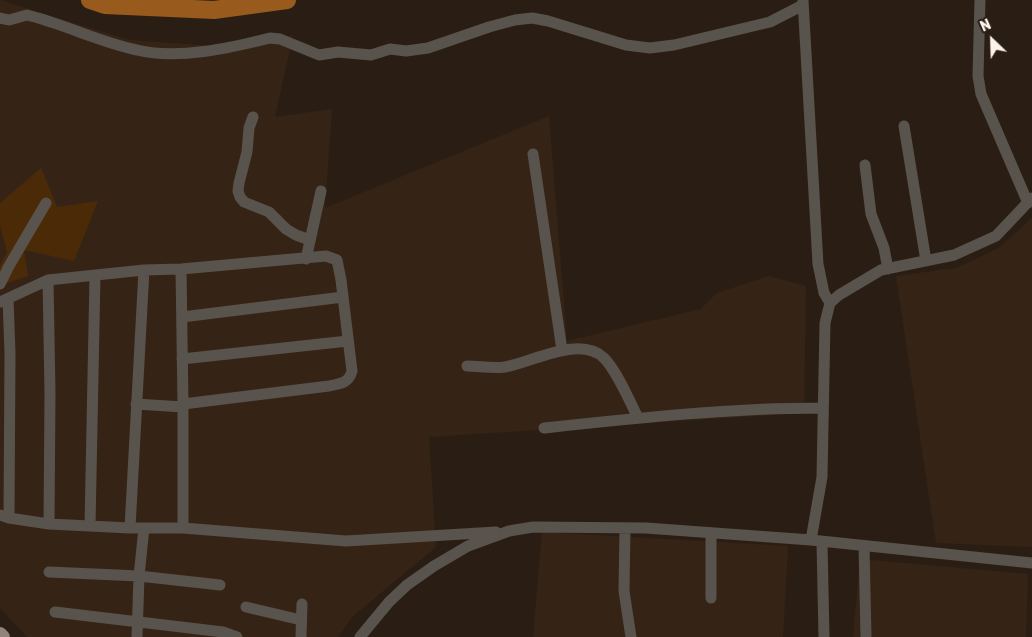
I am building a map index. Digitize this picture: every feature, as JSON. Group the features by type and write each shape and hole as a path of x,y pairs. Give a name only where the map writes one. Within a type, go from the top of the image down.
{"main road":[{"path":"0,634 3,637"}],"street":[{"path":"824,637 816,541 822,477 824,324 830,303 839,294 881,270 954,255 996,236 1030,201 981,94 978,76 980,0"},
{"path":"0,18 9,20 27,15 138,51 170,54 206,51 270,38 280,39 319,55 338,52 371,55 390,48 406,51 428,48 489,27 532,18 548,21 626,45 650,48 674,46 770,22 803,2 818,264 824,293 830,303"},
{"path":"253,117 249,128 247,152 239,183 238,191 240,197 244,202 269,212 286,229 310,240"},
{"path":"904,126 926,261"},
{"path":"533,154 562,350"},
{"path":"865,165 871,214 884,248 888,268"},
{"path":"306,259 321,190"},
{"path":"0,284 46,203"},
{"path":"136,404 183,405 342,384 348,381 352,371 339,264 337,260 326,256 181,270 144,270 48,280 4,300 4,517 48,524 130,528 183,528 346,541 508,531 534,527 625,528 816,541 1032,563"},
{"path":"130,528 144,270"},
{"path":"181,270 183,528"},
{"path":"90,526 96,276"},
{"path":"48,280 50,393 48,524"},
{"path":"182,317 343,297"},
{"path":"182,359 348,341"},
{"path":"467,366 502,367 522,364 562,350 576,349 593,352 604,358 613,371 638,418"},
{"path":"544,428 638,418 760,409 823,408"},
{"path":"137,637 139,576 144,528"},
{"path":"625,528 624,591 631,637"},
{"path":"360,637 388,602 407,585 468,546 508,531"},
{"path":"711,533 711,598"},
{"path":"864,546 866,637"},
{"path":"49,572 139,576 220,585"},
{"path":"301,637 302,604"},
{"path":"246,607 301,620"},
{"path":"55,612 223,632 237,637"}],"shaded area":[{"path":"0,0 129,40 243,48 293,35 275,117 332,109 325,208 549,116 567,341 701,309 717,293 769,276 806,286 804,413 429,437 436,547 352,617 338,637 27,637 0,608"},
{"path":"41,168 57,207 98,201 74,261 24,250 28,276 0,285 0,266 7,252 0,225 0,203"},
{"path":"1032,218 1032,547 936,543 896,276 956,268 999,248"},
{"path":"542,532 788,546 783,637 533,637"},
{"path":"860,559 1028,574 1026,637 853,637"}],"waterway":[{"path":"90,0 105,5 214,10 287,0"}]}
